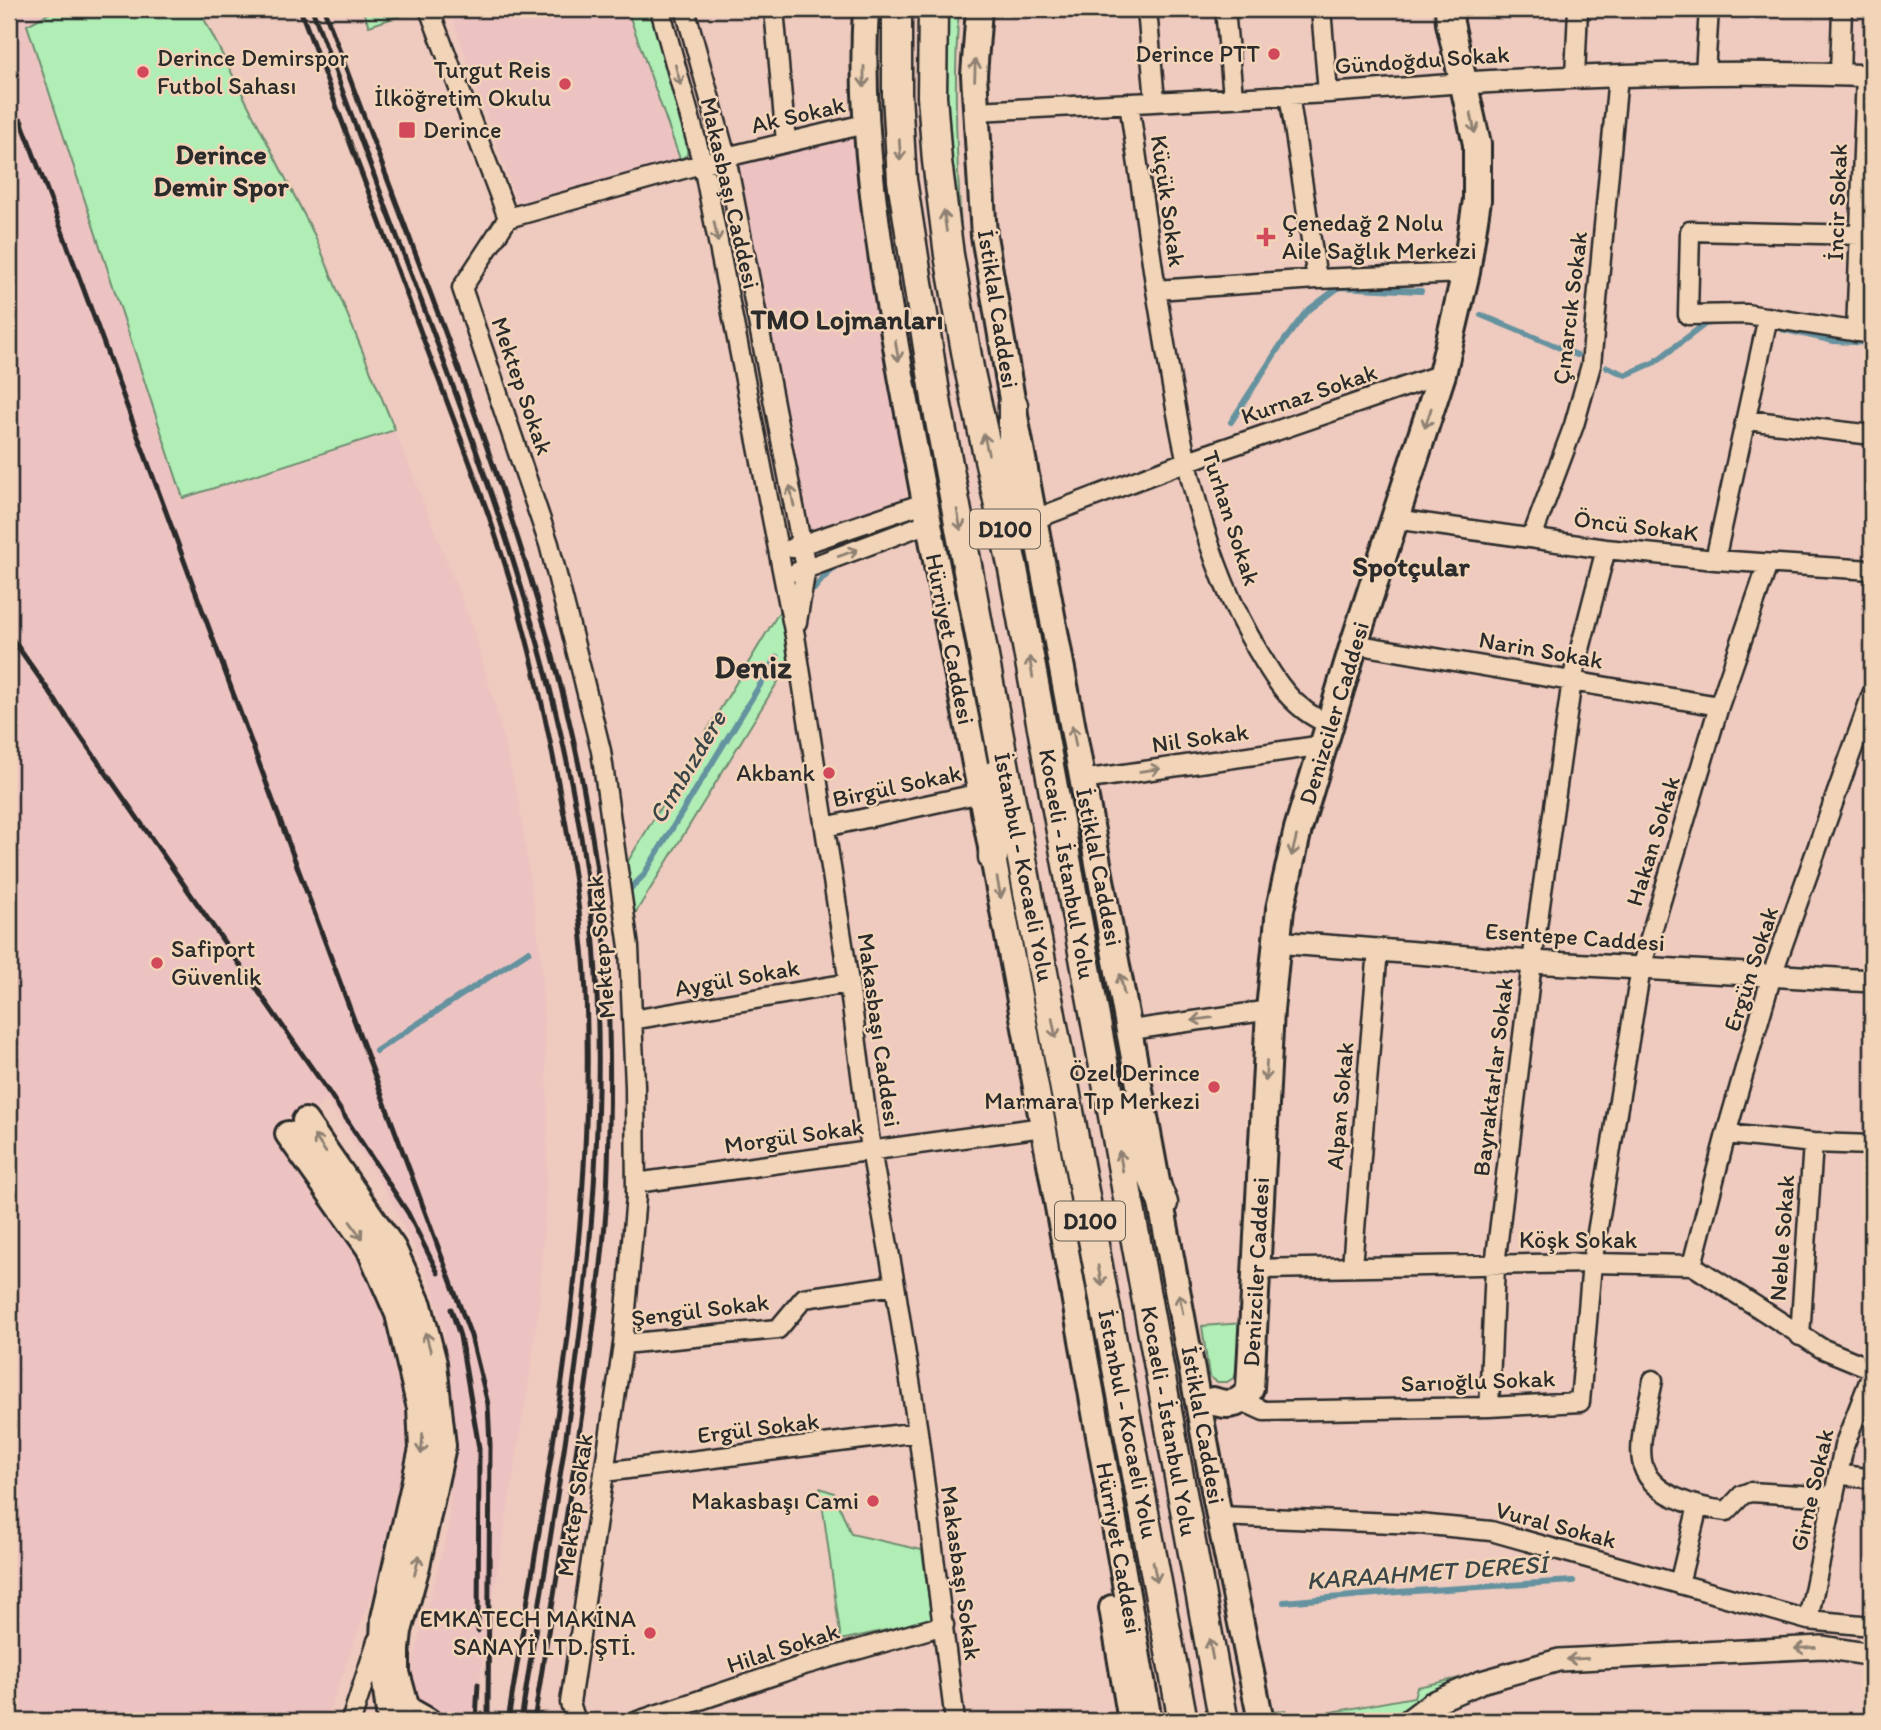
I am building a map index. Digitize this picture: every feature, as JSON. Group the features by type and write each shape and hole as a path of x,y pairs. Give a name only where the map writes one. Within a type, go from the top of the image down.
{"highway":[{"name":"İstanbul - Kocaeli Yolu","path":"897,9 897,94 902,180 937,405 1183,1721"},
{"name":"Kocaeli - İstanbul Yolu","path":"933,9 932,96 949,255 969,369 1013,569 1223,1717"},
{"path":"1013,405 1013,569"},
{"path":"993,857 997,720"},
{"path":"1100,1048 1163,1203"}],"main road":[{"name":"Hürriyet Caddesi","path":"866,9 865,124 887,296 926,513 1055,1180 1149,1721"},
{"name":"İstiklal Caddesi","path":"979,9 974,75 984,236 1219,1516 1263,1714"},
{"name":"Denizciler Caddesi","path":"1213,1401 1226,1404 1242,1401 1250,1388 1270,1010 1280,909 1298,829 1354,644 1442,374 1465,273 1477,200 1477,144 1449,9"},
{"path":"297,1128 393,1248 419,1305 434,1363 443,1446 417,1566 392,1624 397,1673 409,1718"},
{"path":"1055,1180 1045,1216 1131,1721"},
{"path":"1196,1381 1213,1401"}],"street":[{"path":"429,9 508,218 703,165"},
{"name":"Makasbaşı Caddesi","path":"660,9 703,165 785,577 849,983 871,1150 918,1432"},
{"name":"Makasbaşı Caddesi","path":"685,9 726,157 802,545 806,568 795,636"},
{"path":"774,9 786,142"},
{"path":"1147,9 1155,101"},
{"path":"1225,9 1233,96"},
{"path":"1321,9 1328,93"},
{"path":"1575,76 1577,9"},
{"path":"1705,74 1709,9"},
{"path":"1840,75 1842,9"},
{"name":"Çınarcık Sokak","path":"1532,537 1574,425 1591,365 1618,75"},
{"name":"Gündoğdu Sokak","path":"976,111 1328,93 1575,76 1869,75"},
{"name":"İncir Sokak","path":"1864,333 1861,235 1869,75"},
{"path":"1289,94 1317,279"},
{"name":"Küçük Sokak","path":"1129,103 1156,290 1317,279 1465,273"},
{"name":"Ak Sokak","path":"703,165 726,157 865,124"},
{"name":"Mektep Sokak","path":"508,218 462,288 549,544 601,751 629,947 636,1183 623,1344 570,1703 576,1721"},
{"path":"1861,235 1690,231 1688,315 1724,313 1768,317 1864,333"},
{"name":"Turhan Sokak","path":"1156,290 1185,462 1219,572 1249,636 1274,677 1327,735"},
{"path":"1715,560 1768,317"},
{"name":"Kurnaz Sokak","path":"1035,519 1185,462 1442,374"},
{"path":"1747,420 1872,435"},
{"path":"779,552 926,513"},
{"path":"785,577 926,513"},
{"name":"Öncü SokaK","path":"1395,519 1606,549 1715,560 1872,570"},
{"name":"Bayraktarlar Sokak","path":"1489,1407 1495,1265 1532,962 1573,680 1606,549"},
{"name":"Hakan Sokak","path":"1592,1263 1641,968 1719,706 1768,564"},
{"name":"Narin Sokak","path":"1354,644 1719,706"},
{"name":"Ergün Sokak","path":"1692,1265 1772,975 1872,694"},
{"name":"Nil Sokak","path":"1082,780 1327,735"},
{"name":"Birgül Sokak","path":"825,827 981,793"},
{"name":"Esentepe Caddesi","path":"1275,942 1532,962 1872,981"},
{"name":"Alpan Sokak","path":"1352,1266 1378,950"},
{"name":"Aygül Sokak","path":"632,1020 849,983"},
{"path":"1130,1030 1270,1010"},
{"name":"Morgül Sokak","path":"636,1183 1043,1127"},
{"path":"1726,1134 1813,1143 1872,1145"},
{"name":"Neble Sokak","path":"1800,1336 1813,1143"},
{"name":"Köşk Sokak","path":"1255,1269 1592,1263 1692,1265"},
{"name":"Sarıoğlu Sokak","path":"1242,1401 1264,1411 1489,1407 1580,1402 1592,1263"},
{"path":"1692,1265 1800,1336 1872,1372"},
{"name":"Şengül Sokak","path":"623,1344 778,1329 804,1298 895,1285"},
{"name":"Girne Sokak","path":"1808,1620 1844,1446 1872,1372"},
{"path":"1653,1380 1642,1445 1642,1461 1646,1476 1663,1491 1698,1506 1727,1511 1742,1495 1750,1492 1834,1497"},
{"name":"Ergül Sokak","path":"604,1472 918,1432"},
{"name":"Makasbaşı Sokak","path":"918,1432 955,1721"},
{"path":"1838,1474 1872,1479"},
{"path":"1679,1584 1698,1506"},
{"name":"Vural Sokak","path":"1219,1516 1419,1524 1491,1531 1808,1620 1872,1626"},
{"path":"351,1721 392,1624"},
{"name":"Hilal Sokak","path":"638,1721 804,1665 944,1625"},
{"path":"1408,1721 1430,1704 1481,1682 1559,1660 1823,1647 1872,1655"}],"shaded area":[{"path":"9,9 57,9 27,25 183,498 395,430 472,625 496,709 519,801 541,958 548,1110 546,1200 539,1306 530,1374 473,1721 439,1720 420,1711 409,1676 449,1527 452,1417 444,1330 429,1278 386,1191 326,1099 310,1117 366,1245 420,1408 390,1545 325,1721 9,1721"},
{"name":"Turgut Reis İlköğretim Okulu","path":"449,9 627,9 680,159 519,207"},
{"path":"853,131 908,502 808,536 734,160"}],"green space":[{"path":"57,9 199,9 315,236 395,430 183,498 27,25"},
{"path":"362,9 421,9 369,26"},
{"path":"627,9 649,9 688,141 687,155 680,159"},
{"path":"947,9 959,9 956,104 963,263 947,149"},
{"path":"784,604 793,657 628,925 622,871"},
{"path":"1244,1323 1235,1377 1227,1382 1217,1382 1209,1376 1202,1326"},
{"path":"820,1488 834,1493 851,1534 922,1550 932,1620 841,1640"},
{"path":"1483,1673 1399,1721 1276,1721 1272,1712 1285,1710 1294,1719 1414,1697 1417,1687"}],"waterway":[{"name":"Cımbızdere","path":"1231,422 1278,349 1306,312 1339,287 1421,291"},
{"name":"Cımbızdere","path":"1481,315 1577,355"},
{"name":"Cımbızdere","path":"1607,367 1626,375 1655,362 1705,324 1718,322"},
{"name":"Cımbızdere","path":"1781,329 1834,341 1872,343"},
{"name":"Cımbızdere","path":"814,589 837,566"},
{"name":"Cımbızdere","path":"625,894 643,876 777,657"},
{"name":"Cımbızdere","path":"376,1051 529,951"},
{"name":"KARAAHMET DERESİ","path":"1284,1602 1573,1581"}],"railway":[{"path":"300,9 471,465 507,572 526,636 548,733 579,908 585,974 587,1068 577,1256 553,1442 508,1721"},
{"path":"312,9 462,410 515,567 559,727 589,891 596,974 596,1162 578,1349 521,1721"},
{"path":"324,9 474,410 527,567 571,727 600,891 609,1029 606,1217 582,1415 534,1721"},
{"path":"21,120 471,1336 488,1404 490,1445 488,1716"},
{"path":"9,634 330,1094 408,1213 438,1273"},
{"path":"451,1309 460,1336 479,1448 478,1631"},
{"path":"476,1721 478,1684"}],"place":[{"name":"Derince PTT","path":"1274,54"},
{"name":"Derince Demirspor Futbol Sahası","path":"143,72"},
{"name":"Turgut Reis İlköğretim Okulu","path":"565,84"},
{"name":"Derince","path":"407,130"},
{"name":"Çenedağ 2 Nolu Aile Sağlık Merkezi","path":"1266,237"},
{"name":"Akbank","path":"829,773"},
{"name":"Safiport Güvenlik","path":"157,963"},
{"name":"Özel Derince Marmara Tıp Merkezi","path":"1214,1087"},
{"name":"Makasbaşı Cami","path":"873,1501"},
{"name":"EMKATECH MAKİNA SANAYİ LTD. ŞTİ.","path":"650,1633"}],"district":[{"name":"Derince Demir Spor","path":"221,170"},
{"name":"TMO Lojmanları","path":"847,319"},
{"name":"Spotçular","path":"1411,566"},
{"name":"Deniz","path":"753,667"}]}
